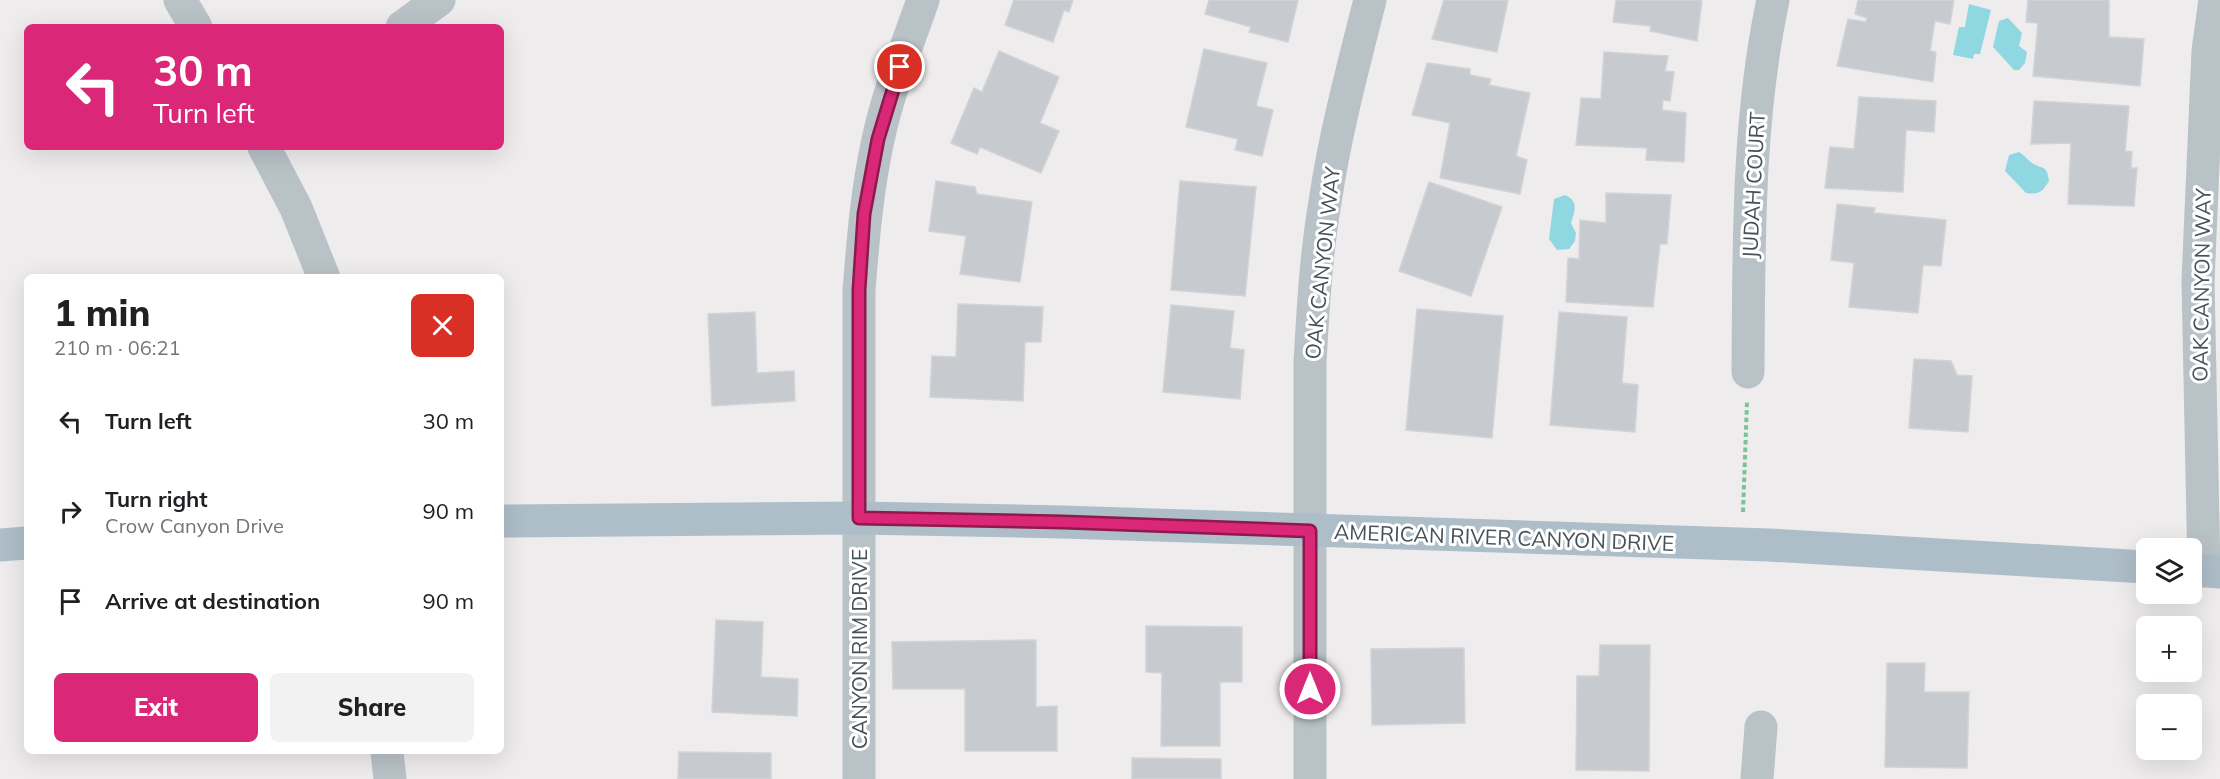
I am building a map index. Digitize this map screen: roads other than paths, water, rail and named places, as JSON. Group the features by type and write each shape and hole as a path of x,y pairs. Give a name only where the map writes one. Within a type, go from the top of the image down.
{"main road":[{"name":"AMERICAN RIVER CANYON DRIVE","path":"504,521 859,518 1063,522 1741,544 2136,566"},
{"path":"0,545 24,543"}],"street":[{"path":"180,0 194,24"},
{"path":"406,24 439,0"},
{"name":"CANYON RIM DRIVE","path":"859,779 859,290 864,214 878,139 892,89 923,0"},
{"name":"OAK CANYON WAY","path":"1310,779 1310,362 1314,293 1324,202 1342,112 1370,0"},
{"name":"JUDAH COURT","path":"1748,372 1749,211 1756,110 1773,0"},
{"name":"OAK CANYON WAY","path":"2205,571 2198,281 2208,51 2215,0"},
{"path":"266,150 296,208 322,274"},
{"path":"1757,779 1761,727"},
{"path":"387,754 390,779"}],"water":[{"path":"1969,4 1991,10 1980,54 1974,54 1973,59 1953,55 1959,27 1965,27"},
{"path":"2008,18 2022,33 2019,46 2027,52 2025,63 2019,70 2014,70 1993,47 1999,21"},
{"path":"2019,152 2047,172 2049,181 2040,192 2026,193 2005,171 2009,155"},
{"path":"1565,195 1574,203 1575,210 1571,223 1576,233 1575,241 1569,249 1557,250 1549,239 1554,199"}]}
